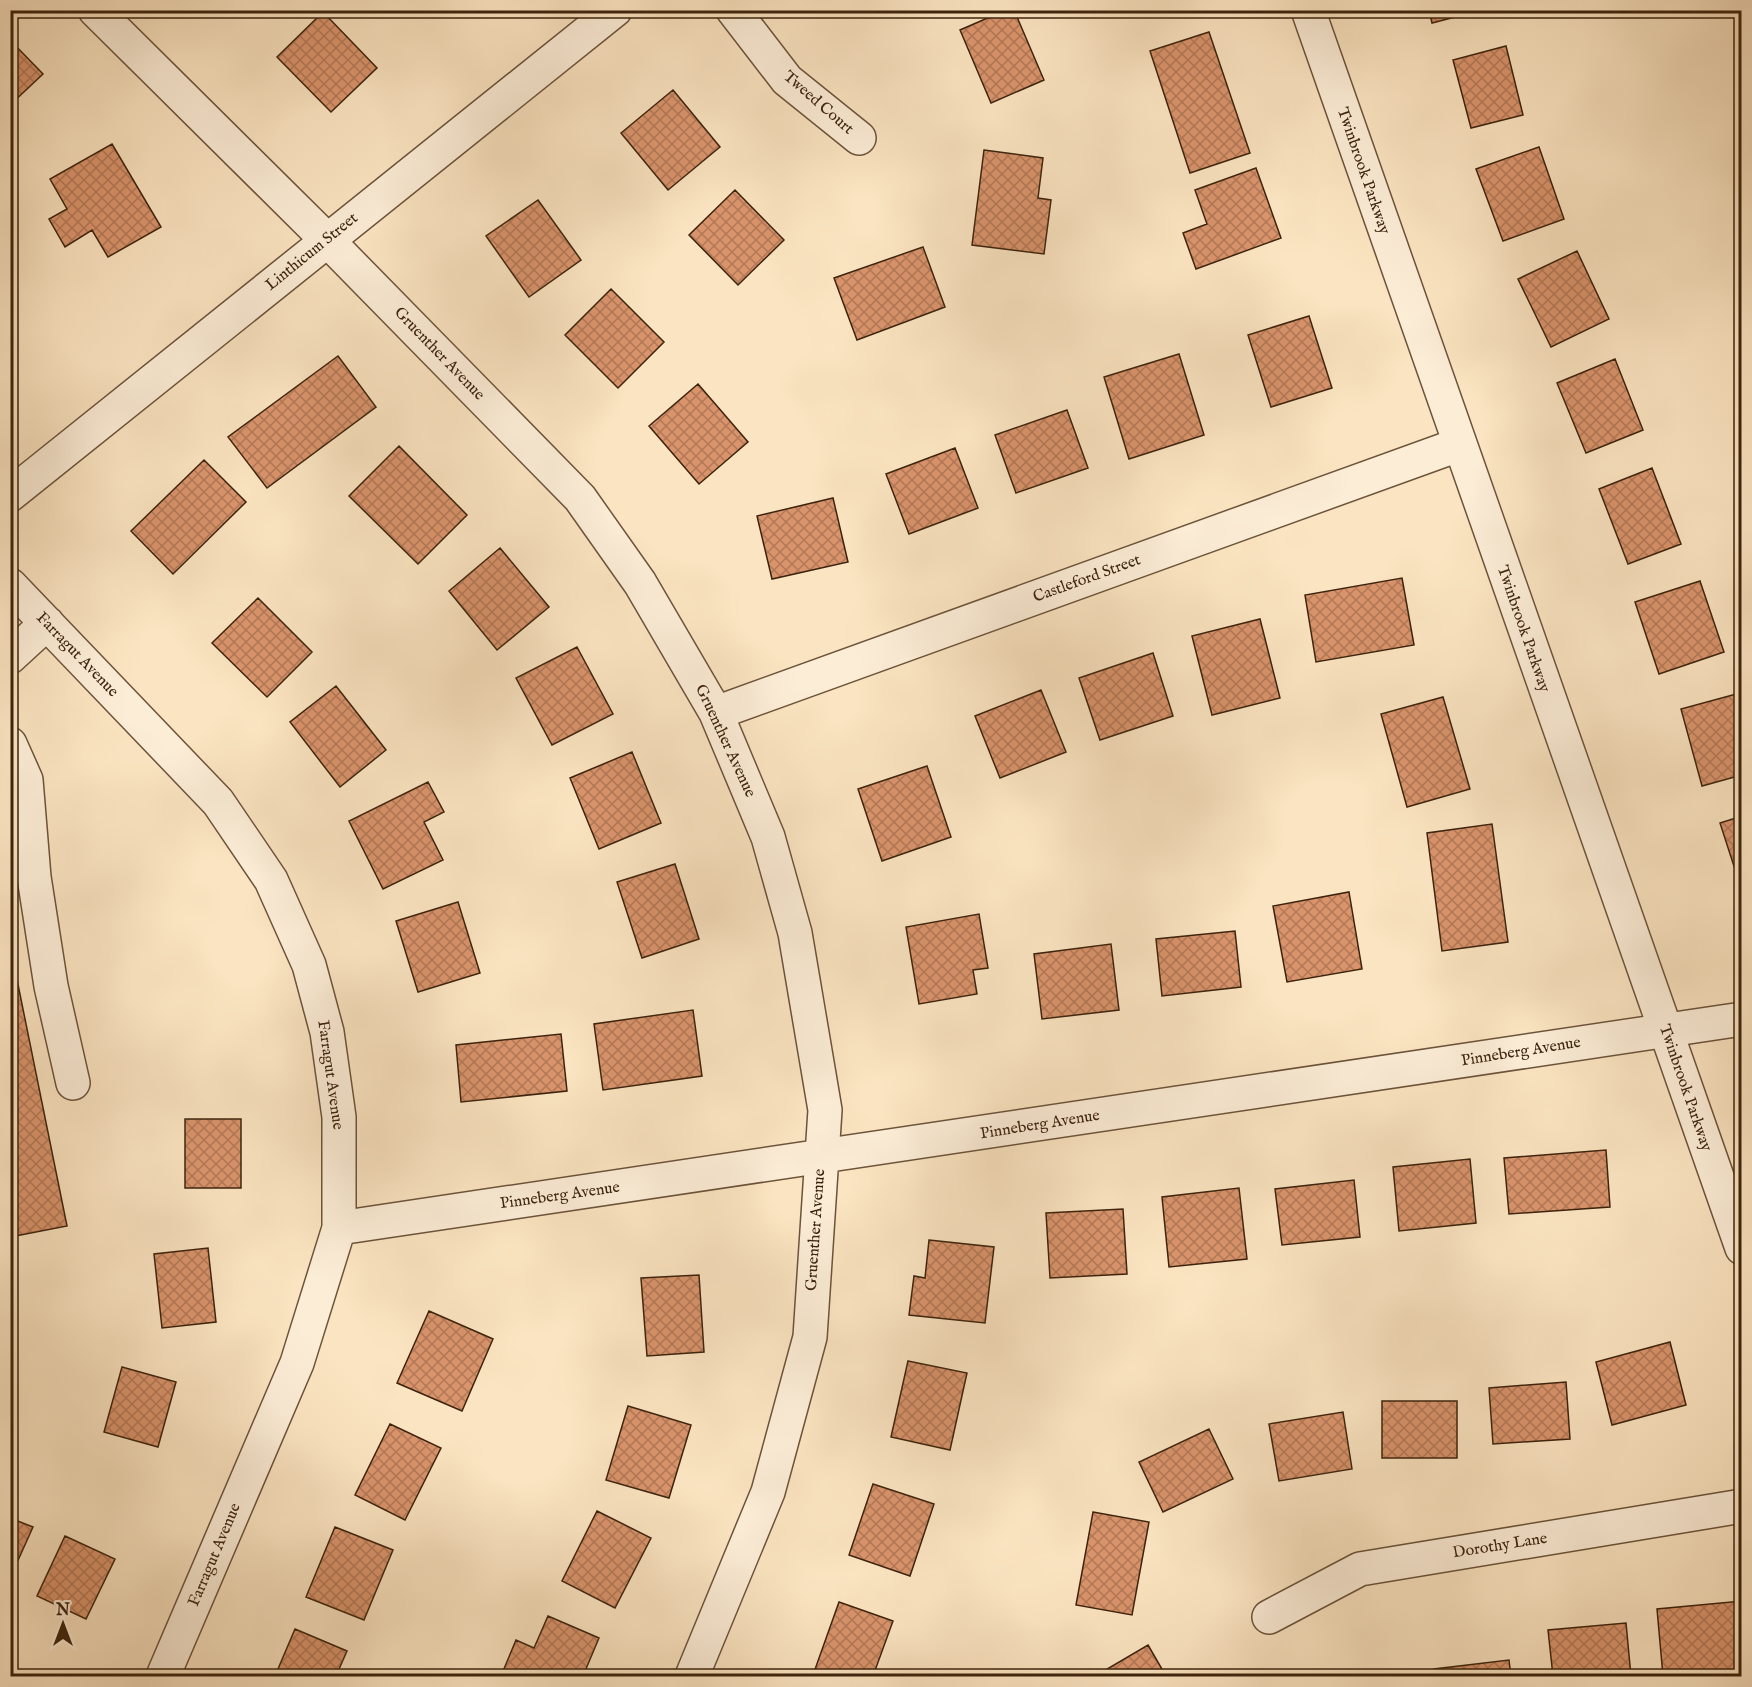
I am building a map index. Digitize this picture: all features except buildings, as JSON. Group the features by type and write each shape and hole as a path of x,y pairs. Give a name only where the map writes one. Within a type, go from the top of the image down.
{"street":[{"name":"Gruenther Avenue","path":"95,10 327,240 580,498 640,582 716,713 768,837 795,933 825,1110 810,1337 768,1492 692,1677"},
{"name":"Linthicum Street","path":"10,495 615,10"},
{"name":"Tweed Court","path":"732,10 787,80 859,138"},
{"name":"Twinbrook Parkway","path":"1308,10 1458,445 1742,1248"},
{"name":"Castleford Street","path":"716,713 1458,445"},
{"name":"Farragut Avenue","path":"10,585 218,802 271,880 309,965 327,1032 339,1117 339,1228 297,1363 163,1677"},
{"path":"10,657 47,623"},
{"path":"10,744 26,780 36,888 51,986 73,1083"},
{"name":"Pinneberg Avenue","path":"339,1228 1742,1019"},
{"name":"Dorothy Lane","path":"1269,1617 1360,1569 1742,1506"}]}
